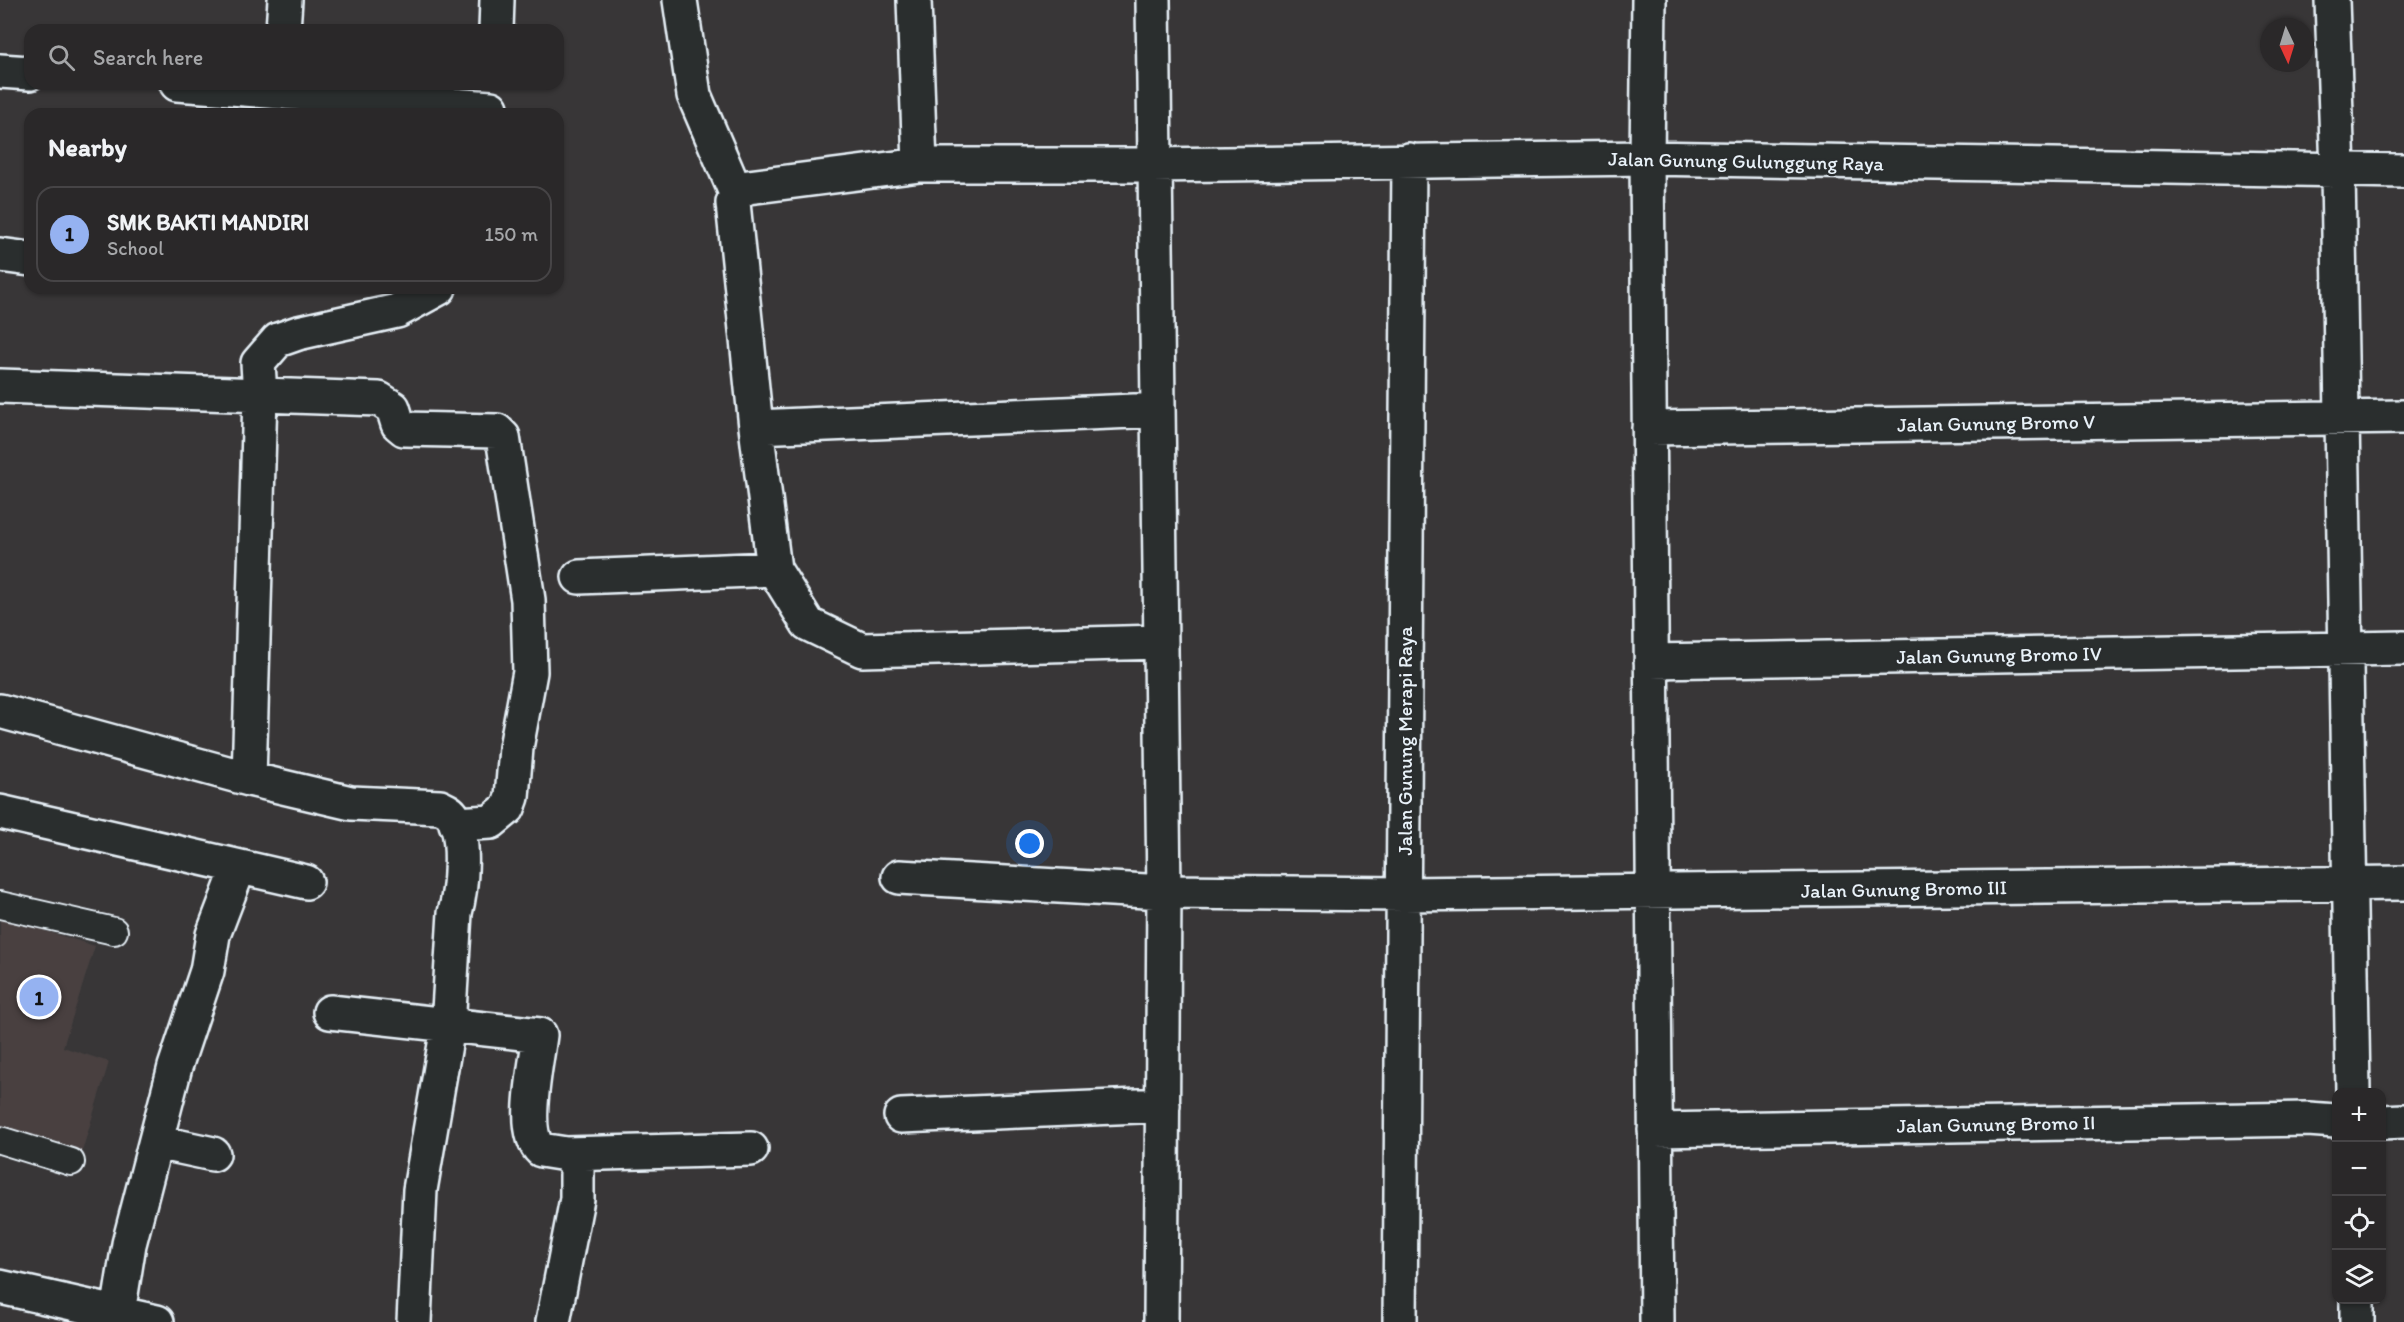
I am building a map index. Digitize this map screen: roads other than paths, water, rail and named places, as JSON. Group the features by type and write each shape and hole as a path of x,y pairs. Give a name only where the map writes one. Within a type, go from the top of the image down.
{"street":[{"path":"283,24 285,0"},
{"path":"496,24 497,0"},
{"path":"680,0 694,95 736,193 733,203 756,428 774,569 808,624 862,650 1161,642"},
{"path":"914,0 920,165"},
{"path":"1153,0 1164,892 1161,1322"},
{"path":"1649,0 1647,158 1657,1322"},
{"path":"2332,0 2338,172 2353,1088"},
{"path":"0,71 24,73"},
{"path":"308,90 491,102"},
{"name":"Jalan Gunung Gulunggung Raya","path":"736,193 748,187 920,165 1154,165 1647,158 2338,172 2404,171"},
{"name":"Jalan Gunung Merapi Raya","path":"1400,1322 1409,160"},
{"path":"0,255 24,258"},
{"path":"249,779 260,395 258,363 278,340 298,333 398,311 428,294"},
{"path":"0,386 379,399 393,408 398,424 404,429 488,429 497,431 503,437 528,600 530,672 516,748 512,797 508,808 491,822 456,824"},
{"path":"756,428 1158,410"},
{"name":"Jalan Gunung Bromo V","path":"1650,428 2404,417"},
{"path":"579,577 774,569"},
{"name":"Jalan Gunung Bromo IV","path":"1651,661 2404,648"},
{"path":"0,711 249,779 351,803 440,807 451,813 456,824 460,878 455,913 448,1027 420,1190 414,1322"},
{"path":"0,812 306,882"},
{"path":"118,1313 129,1244 175,1066 207,971 213,934 239,867"},
{"name":"Jalan Gunung Bromo III","path":"899,877 1164,892 1404,894 2404,883"},
{"path":"330,1012 448,1027 540,1035 530,1121 531,1138 541,1150 566,1154 751,1149"},
{"path":"901,1116 1163,1105"},
{"name":"Jalan Gunung Bromo II","path":"1655,1130 2308,1119 2332,1121"},
{"path":"2386,1122 2404,1121"},
{"path":"156,1142 213,1154"},
{"path":"553,1322 557,1288 577,1199 577,1166 566,1154"},
{"path":"0,1287 157,1322"},
{"path":"2357,1304 2357,1322"}],"lane":[{"path":"0,905 114,932"},
{"path":"0,1140 71,1162"}],"place":[{"name":"SMK BAKTI MANDIRI","path":"39,997"}]}
